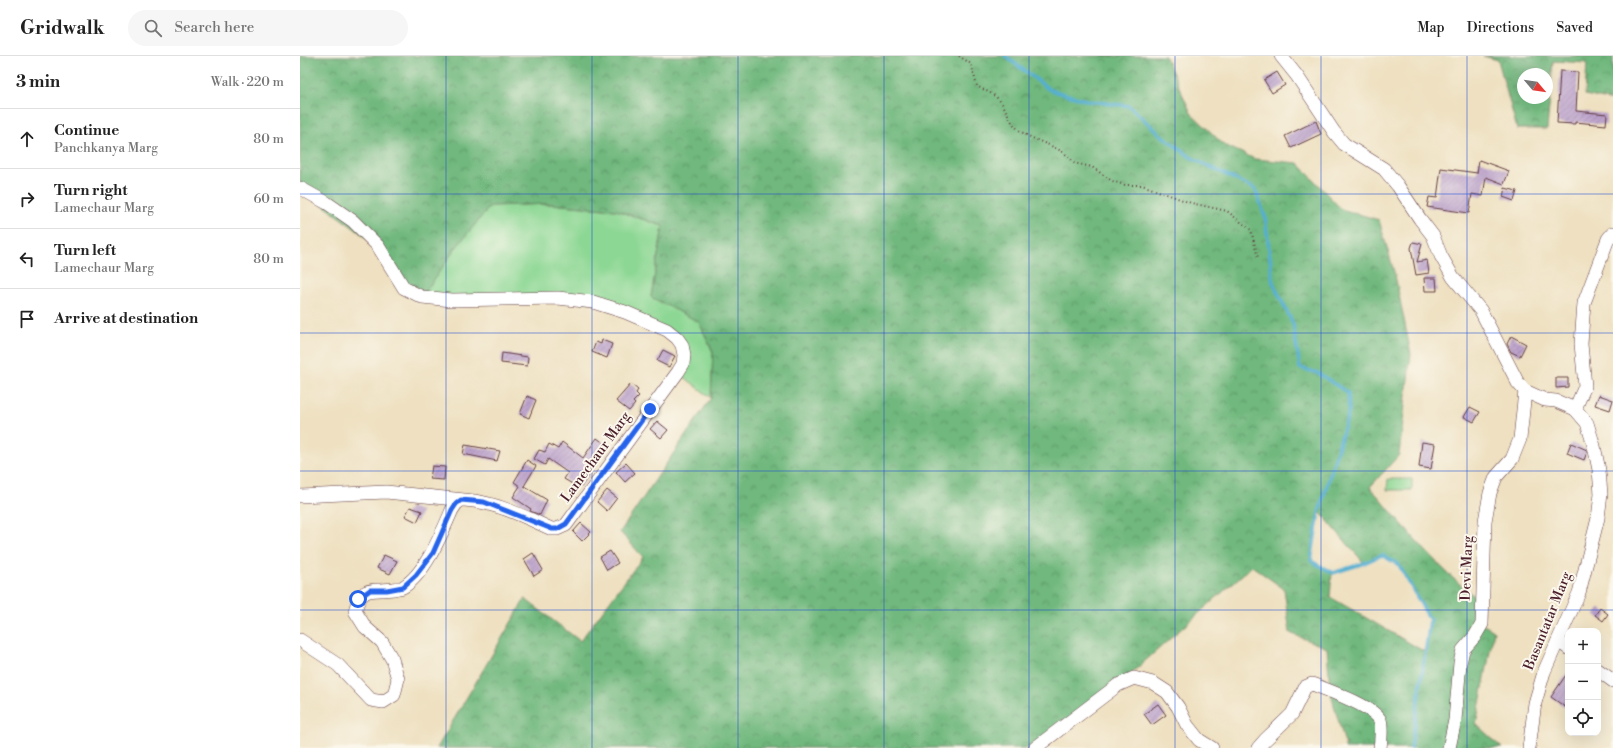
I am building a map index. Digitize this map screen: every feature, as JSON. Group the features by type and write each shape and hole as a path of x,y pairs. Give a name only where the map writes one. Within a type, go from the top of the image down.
{"street":[{"name":"Basantatar Marg","path":"1281,56 1297,76 1334,132 1344,144 1384,169 1398,186 1433,236 1441,256 1453,277 1481,311 1496,338 1508,367 1518,383 1525,391 1545,400 1556,401 1575,409 1587,423 1596,458 1601,494 1598,518 1579,593 1563,644 1544,672 1535,703 1529,748"},
{"name":"Lamechaur Marg","path":"300,188 327,203 353,221 378,246 404,288 422,297 452,300 558,298 593,302 625,312 666,330 677,338 682,345 684,355 683,364 678,372 566,524 557,529 552,529 484,502 386,492 300,496"},
{"path":"1575,409 1585,386 1581,344 1584,303 1608,239 1613,233"},
{"name":"Devi Marg","path":"1449,748 1455,720 1460,663 1463,650 1476,636 1482,624 1485,521 1490,493 1496,477 1512,459 1520,439 1525,391"},
{"path":"300,640 338,665 371,700 383,702 394,695 398,679 392,659 382,642 364,627 355,611 358,599 370,590 387,590 403,587 416,575 433,553 452,510 461,500"},
{"path":"1601,672 1613,680"},
{"path":"1035,748 1118,685 1134,678 1153,682 1167,692 1178,707 1187,725 1199,740 1212,748"},
{"path":"1258,748 1292,714 1305,687 1312,684 1373,712 1380,721 1380,748"}],"path":[{"path":"959,56 971,64 977,86 998,99 1010,120 1019,130 1058,150 1070,158 1074,164 1092,167 1112,181 1125,185 1142,185 1191,203 1227,210 1251,230 1258,258"}],"green space":[{"path":"300,56 1165,56 1191,113 1224,145 1255,159 1298,163 1341,209 1379,220 1395,275 1411,354 1399,455 1370,487 1437,563 1466,590 1482,602 1482,624 1494,631 1476,724 1502,748 1345,748 1330,691 1327,648 1290,633 1284,589 1252,566 1118,685 1035,748 437,748 525,599 580,641 643,557 620,532 711,398 713,352 699,322 651,297 663,226 616,210 551,204 490,206 454,250 422,297 404,288 378,246 300,188","holes":["1320,512 1364,563 1382,555 1399,565 1430,620 1425,652 1330,597 1332,573 1311,561"]},
{"path":"1483,56 1613,56 1613,101 1585,95 1587,63 1553,61 1552,68 1517,68 1517,104 1549,104 1547,129 1517,129 1498,60"},
{"path":"551,204 616,210 663,226 651,297 699,322 713,352 711,398 678,372 683,364 677,338 593,302 422,297 454,250 490,206"},
{"path":"1388,479 1412,479 1412,490 1387,490"}],"building":[{"path":"1560,71 1578,72 1576,111 1607,114 1606,125 1575,122 1575,124 1557,123"},
{"path":"1277,72 1285,85 1272,93 1264,80"},
{"path":"1316,121 1321,134 1291,148 1285,136"},
{"path":"1479,160 1509,171 1504,184 1486,177 1483,196 1472,194 1469,213 1427,207 1429,197 1437,198 1441,168 1477,173"},
{"path":"1505,188 1517,191 1514,201 1503,197"},
{"path":"1413,242 1422,244 1417,262 1427,260 1429,273 1416,275 1411,248"},
{"path":"1424,278 1436,278 1437,291 1425,291"},
{"path":"1511,336 1526,344 1520,356 1511,352 1507,344"},
{"path":"602,340 612,344 607,358 592,352 596,342 601,344"},
{"path":"663,350 675,356 669,367 657,361"},
{"path":"502,353 528,357 527,366 501,363"},
{"path":"1556,378 1568,378 1568,387 1556,388"},
{"path":"631,384 638,390 636,393 639,396 633,402 635,404 629,411 616,401"},
{"path":"1599,395 1613,400 1610,410 1595,405"},
{"path":"527,396 536,400 529,418 520,414"},
{"path":"1470,407 1480,412 1474,422 1464,417"},
{"path":"657,421 668,430 661,438 650,429"},
{"path":"597,438 605,444 594,459 598,462 581,486 576,483 574,485 564,479 568,473 548,459 545,465 534,459 539,450 545,452 549,444 558,449 562,442 583,458"},
{"path":"1422,442 1435,444 1431,469 1419,467"},
{"path":"1571,443 1587,450 1584,460 1567,453"},
{"path":"465,445 500,451 497,461 463,454"},
{"path":"527,460 536,466 524,486 547,500 540,515 530,511 531,509 513,497 520,486 514,482"},
{"path":"626,463 635,473 625,482 616,472"},
{"path":"432,466 445,467 444,480 430,479"},
{"path":"607,490 617,498 607,511 597,502"},
{"path":"410,507 422,511 417,522 405,516"},
{"path":"581,523 591,532 582,541 573,532"},
{"path":"610,551 618,563 607,570 600,557"},
{"path":"533,553 543,570 534,576 524,559"},
{"path":"384,555 397,561 390,574 377,568"},
{"path":"1600,608 1608,614 1603,621 1595,615"},
{"path":"1565,676 1565,707 1551,697"},
{"path":"1158,704 1166,715 1152,725 1144,714"}],"waterway":[{"path":"1005,56 1050,90 1089,101 1129,106 1161,135 1192,158 1255,189 1265,216 1273,283 1293,324 1300,368 1318,373 1348,393 1349,411 1319,512 1311,561 1333,573 1364,563 1382,555 1399,565 1430,620 1411,748"}],"route":[{"path":"358,599 370,590 387,590 403,587 416,575 433,553 452,510 461,500 484,502 503,508 552,529 557,529 566,524 650,409"}]}
